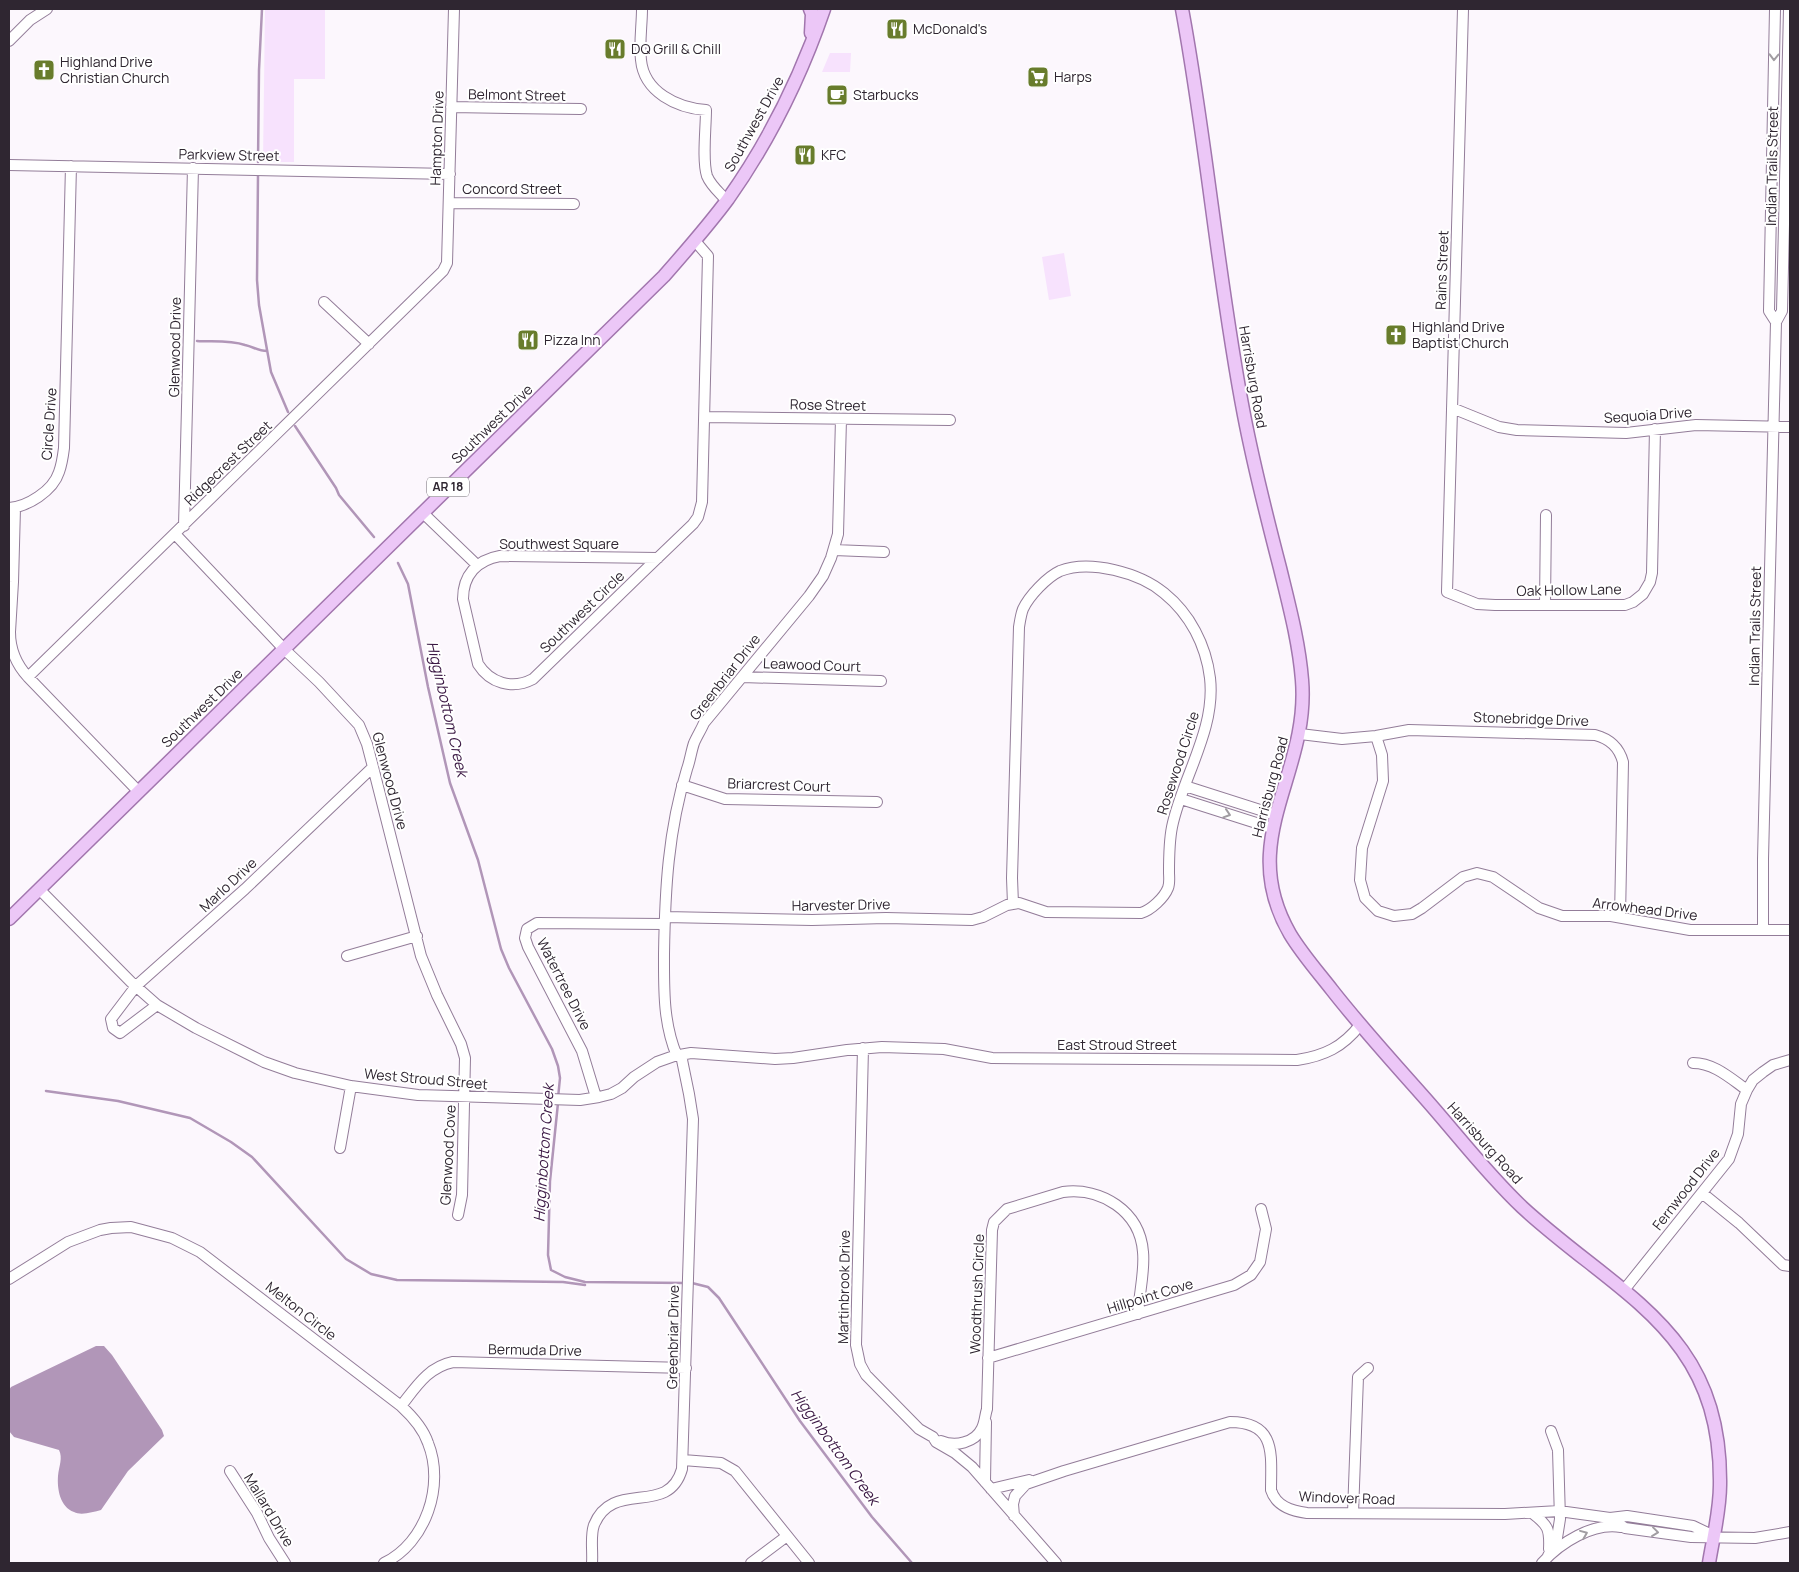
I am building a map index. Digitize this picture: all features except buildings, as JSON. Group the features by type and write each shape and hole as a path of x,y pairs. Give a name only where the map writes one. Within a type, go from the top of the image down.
{"main road":[{"path":"810,9 812,14 812,42"},
{"name":"Southwest Drive","path":"9,919 664,276 727,201 753,160 784,105 812,42 824,9"},
{"path":"812,42 833,9"},
{"name":"Harrisburg Road","path":"1182,9 1197,94 1237,378 1250,447 1298,644 1303,686 1300,734 1272,828 1269,854 1274,898 1280,914 1300,950 1360,1025 1481,1164 1521,1206 1661,1322 1691,1363 1708,1399 1715,1424 1720,1458 1720,1491 1709,1563"}],"street":[{"path":"9,40 30,20 47,9"},
{"name":"Hampton Drive","path":"445,268 447,263 454,9"},
{"path":"642,9 641,60 644,74 665,98 681,105 706,110 705,165 707,176 713,187 727,201"},
{"name":"Rains Street","path":"1447,592 1463,9"},
{"name":"Indian Trails Street","path":"1775,9 1769,311 1776,322"},
{"name":"Indian Trails Street","path":"1763,930 1763,859 1776,322 1782,311 1787,254 1789,9"},
{"name":"Belmont Street","path":"451,108 582,109"},
{"name":"Parkview Street","path":"9,165 450,174"},
{"name":"Circle Drive","path":"71,166 64,448 59,473 50,487 23,506 12,508 10,640 15,659 28,677 138,792"},
{"name":"Glenwood Drive","path":"184,526 192,168"},
{"name":"Concord Street","path":"449,203 574,204"},
{"name":"Southwest Circle","path":"477,565 466,580 463,589 463,599 478,664 484,673 494,680 506,684 519,684 533,679 693,524 700,510 705,417 708,256 695,241"},
{"path":"1770,254 1787,254"},
{"name":"Ridgecrest Street","path":"28,677 445,268"},
{"path":"1770,286 1783,287"},
{"path":"324,302 369,344"},
{"name":"Sequoia Drive","path":"1452,408 1499,427 1517,430 1626,433 1696,425 1790,427"},
{"name":"Rose Street","path":"705,417 950,420"},
{"name":"Greenbriar Drive","path":"592,1563 593,1532 597,1519 604,1510 621,1499 633,1497 648,1498 664,1492 680,1478 683,1460 693,1119 679,1055 664,1010 668,858 673,825 694,743 704,723 815,588 823,576 834,550 838,525 841,419"},
{"name":"Oak Hollow Lane","path":"1447,592 1476,604 1619,606 1634,602 1645,592 1652,573 1655,429"},
{"path":"423,512 477,565"},
{"path":"1545,604 1546,515"},
{"name":"Glenwood Drive","path":"175,534 319,682 362,730 421,956 436,995 462,1049 466,1066 465,1098"},
{"path":"834,550 884,552"},
{"name":"Southwest Square","path":"477,565 500,556 658,558"},
{"name":"Rosewood Circle","path":"1097,568 1110,569 1135,576 1163,591 1188,619 1207,660 1211,698 1206,724 1185,786 1170,834 1169,887 1157,902 1146,911 1141,913 1046,912 1026,905 1013,904 1012,878 1019,627 1022,611 1026,604 1045,581 1053,575 1065,570 1097,568"},
{"name":"Leawood Court","path":"742,677 881,681"},
{"name":"Stonebridge Drive","path":"1300,734 1342,739 1376,736 1409,730 1457,730 1595,735 1611,742 1623,762 1620,918"},
{"name":"Arrowhead Drive","path":"1376,736 1383,762 1383,782 1362,848 1360,880 1365,898 1378,911 1394,916 1412,914 1463,877 1476,873 1493,877 1538,908 1562,916 1620,918 1690,930 1790,930"},
{"name":"Marlo Drive","path":"157,1005 120,1033 113,1028 111,1019 136,986 245,890 373,767"},
{"name":"Briarcrest Court","path":"682,784 726,799 877,802"},
{"path":"1185,786 1276,814"},
{"path":"1181,799 1272,828"},
{"name":"West Stroud Street","path":"39,889 157,1005 196,1028 264,1062 303,1075 351,1086 418,1095 465,1098 580,1100 596,1098 618,1090 648,1067 663,1059 679,1055 699,1052 775,1059 864,1048"},
{"name":"Harvester Drive","path":"665,921 886,918 972,920 983,918 1002,907 1013,904"},
{"name":"Watertree Drive","path":"596,1098 582,1051 528,947 525,938 527,929 537,923 665,921"},
{"path":"347,956 417,936"},
{"name":"East Stroud Street","path":"864,1048 944,1049 992,1058 1297,1060 1321,1055 1334,1049 1345,1041 1360,1025"},
{"name":"Martinbrook Drive","path":"864,1048 856,1353 860,1364 866,1375 919,1429 933,1437 936,1442 955,1453 972,1467 1056,1563"},
{"name":"Fernwood Drive","path":"1624,1290 1729,1159 1738,1134 1740,1112 1747,1090 1753,1080 1781,1062 1790,1060"},
{"path":"1693,1063 1713,1066 1747,1090"},
{"path":"340,1148 351,1086"},
{"name":"Glenwood Cove","path":"458,1215 462,1195 465,1098"},
{"name":"Woodthrush Circle","path":"988,1486 987,1409 992,1230 994,1222 1000,1215 1008,1209 1063,1192 1088,1192 1101,1195 1120,1208 1134,1225 1144,1253 1138,1314"},
{"path":"1702,1193 1739,1223 1784,1265 1790,1266"},
{"name":"Hillpoint Cove","path":"988,1358 1234,1285 1247,1278 1257,1268 1263,1254 1266,1229 1261,1209"},
{"name":"Melton Circle","path":"9,1279 68,1242 100,1230 112,1228 131,1227 172,1238 200,1252 401,1406 414,1418 428,1442 435,1471 434,1487 431,1501 418,1533 403,1551 384,1563"},
{"name":"Bermuda Drive","path":"401,1406 427,1374 444,1364 453,1362 686,1368"},
{"path":"1353,1512 1358,1378 1368,1368"},
{"name":"Woodthrush Circle","path":"933,1437 952,1444 966,1442 976,1435 982,1427 987,1409"},
{"name":"Windover Road","path":"1014,1516 1014,1499 1023,1486 1064,1471 1230,1422 1241,1422 1257,1428 1268,1440 1271,1453 1271,1490 1273,1496 1280,1504 1301,1512 1505,1514 1559,1511 1610,1518 1627,1516 1693,1526 1714,1536"},
{"path":"1545,1560 1557,1538 1559,1511 1558,1450 1551,1431"},
{"path":"683,1460 721,1463 735,1471 809,1563"},
{"name":"Mallard Drive","path":"230,1471 285,1563"},
{"name":"Windover Road","path":"988,1486 1064,1471"},
{"path":"1532,1512 1543,1522 1550,1533 1545,1560"},
{"name":"Windover Road","path":"1610,1518 1625,1528 1691,1537 1755,1538 1790,1532"},
{"path":"1545,1560 1580,1535 1600,1528 1614,1526 1625,1528"},
{"path":"751,1563 787,1536"}],"shaded area":[{"path":"265,9 325,9 325,79 294,79 294,162 263,162"},
{"path":"830,53 851,53 850,72 822,72"},
{"path":"1064,253 1071,296 1049,300 1042,257"},
{"path":"96,1346 104,1346 112,1355 162,1430 164,1436 128,1471 101,1510 80,1514 69,1510 60,1497 58,1476 61,1459 59,1450 14,1437 9,1431 9,1390 11,1387"}],"waterway":[{"name":"Higginbottom Creek","path":"258,162 262,9"},
{"name":"Higginbottom Creek","path":"258,175 257,280 259,305 271,372 288,412"},
{"path":"197,341 233,342 267,351"},
{"name":"Higginbottom Creek","path":"295,426 339,495 374,537"},
{"name":"Higginbottom Creek","path":"398,563 408,584 428,687 450,783 478,860 501,949 509,968 552,1049 558,1066 560,1078 558,1098"},
{"path":"46,1091 118,1101 190,1118 231,1142 252,1157 346,1259 371,1274 397,1280 563,1282 585,1285"},
{"name":"Higginbottom Creek","path":"558,1103 550,1181 548,1255 551,1270 565,1277 585,1282 686,1283"},
{"name":"Higginbottom Creek","path":"692,1283 708,1287 719,1298 800,1421 872,1517 912,1563"}],"place":[{"name":"McDonald's","path":"897,29"},
{"name":"DQ Grill & Chill","path":"615,49"},
{"name":"Highland Drive Christian Church","path":"44,70"},
{"name":"Harps","path":"1038,77"},
{"name":"Starbucks","path":"837,95"},
{"name":"KFC","path":"805,155"},
{"name":"Highland Drive Baptist Church","path":"1396,335"},
{"name":"Pizza Inn","path":"528,340"}]}
